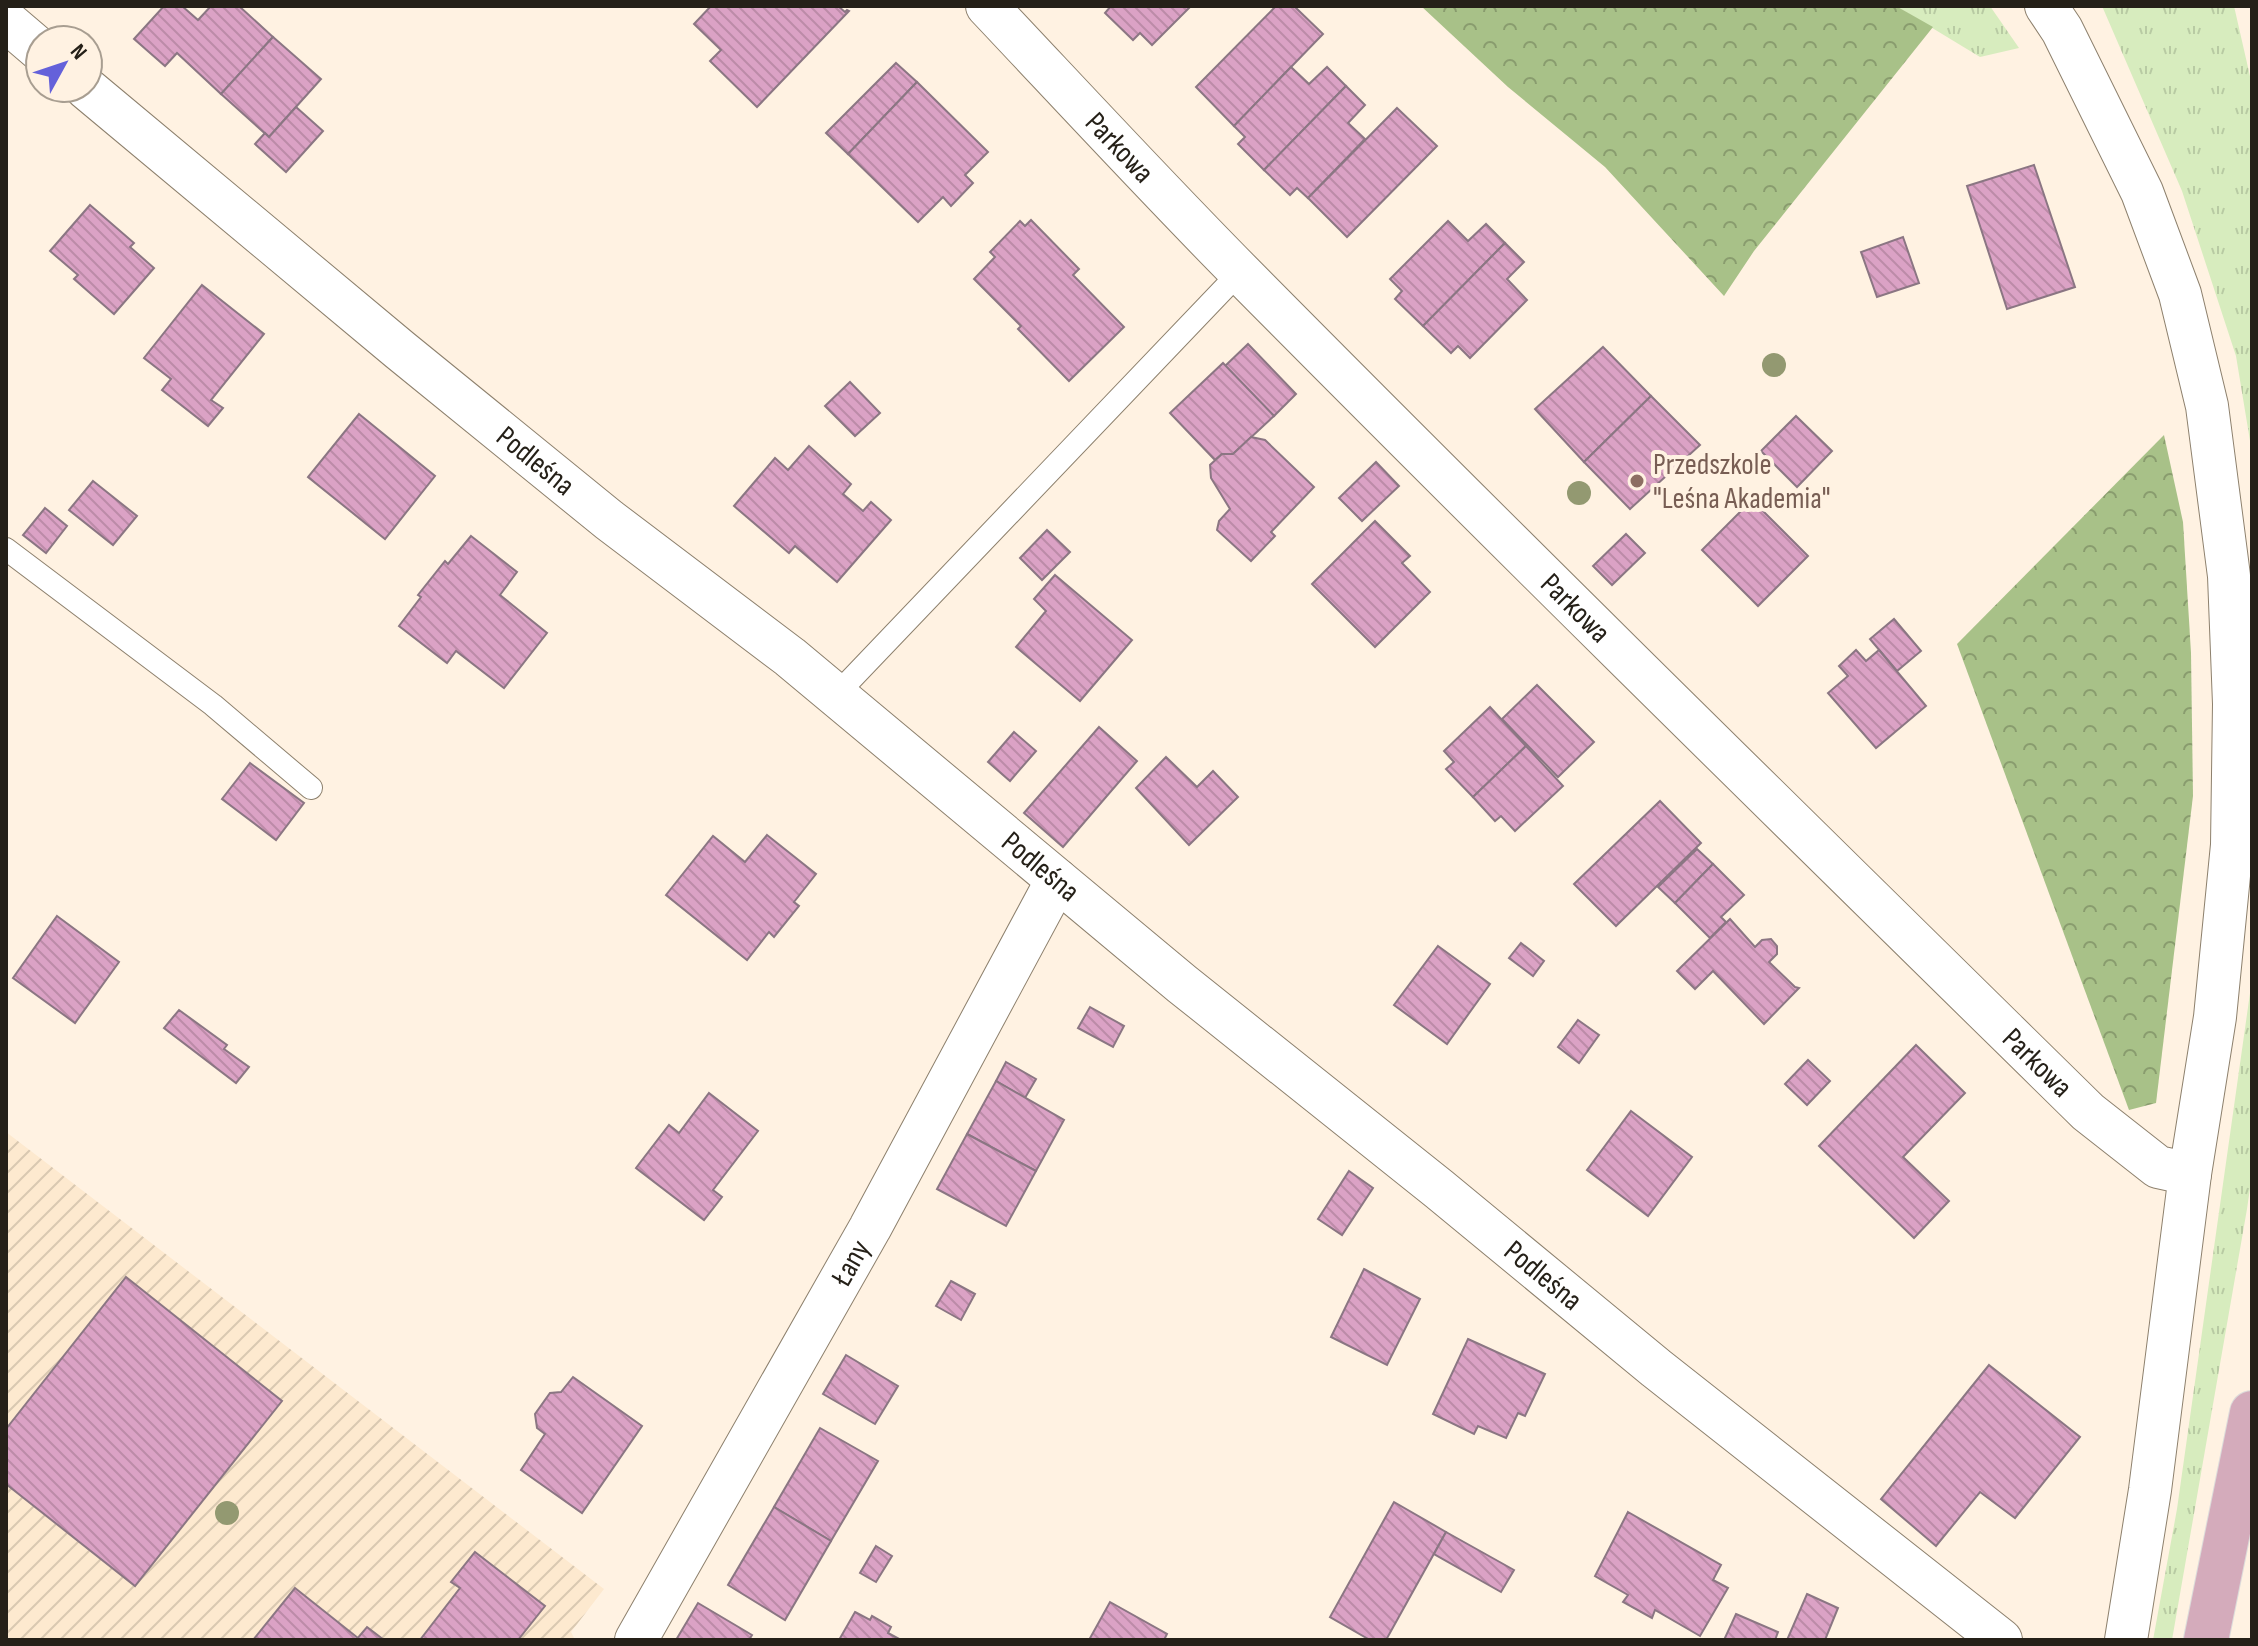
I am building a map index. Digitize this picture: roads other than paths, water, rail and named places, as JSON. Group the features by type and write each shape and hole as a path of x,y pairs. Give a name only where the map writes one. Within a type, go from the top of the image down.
{"main road":[{"path":"2206,1640 2252,1413"}],"street":[{"name":"Parkowa","path":"987,6 1240,272 2088,1112 2158,1167 2190,1174"},
{"path":"2046,6 2062,30 2142,192 2180,294 2207,406 2225,545 2234,704 2232,845 2215,1017 2190,1174 2150,1490 2126,1640"},
{"path":"6,21 24,36"},
{"name":"Podleśna","path":"104,103 596,510 836,695 1057,880 1656,1368 2001,1640"},
{"name":"Łany","path":"636,1640 870,1228 1057,880"}],"lane":[{"path":"836,695 1240,272"},
{"path":"6,549 213,705 311,788"}],"place":[{"name":"Przedszkole \"Leśna Akademia\"","path":"1637,481"}]}
